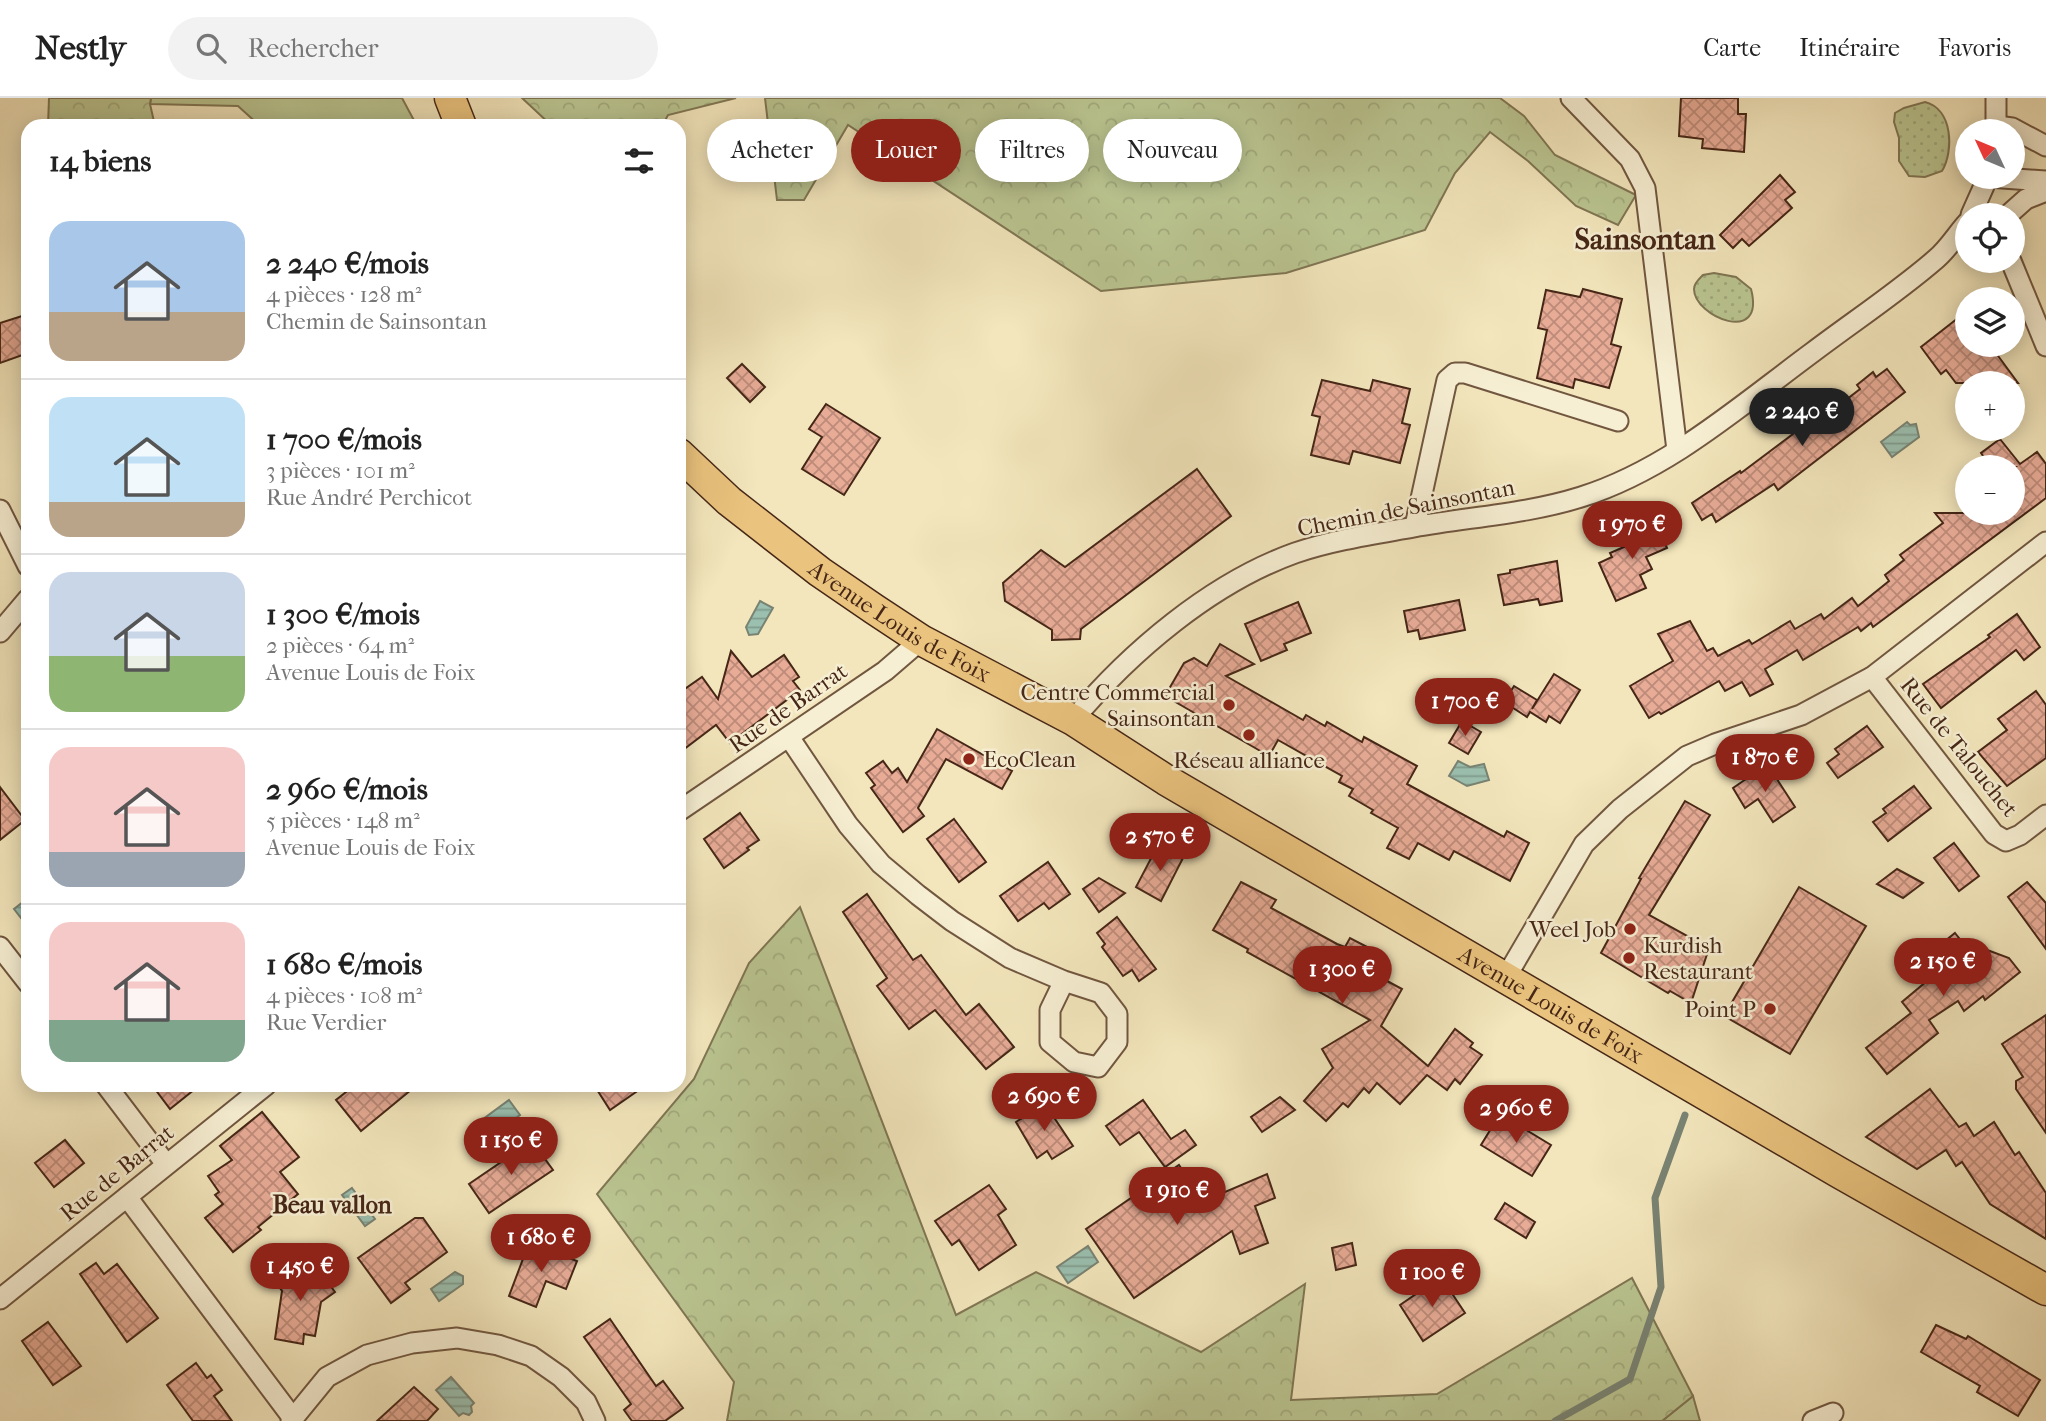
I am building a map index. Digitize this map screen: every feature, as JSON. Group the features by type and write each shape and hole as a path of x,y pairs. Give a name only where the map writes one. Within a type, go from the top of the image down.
{"main road":[{"path":"450,98 458,119"},
{"name":"Avenue Louis de Foix","path":"686,461 729,501 820,572 921,640 1073,720 1166,779 1826,1165 2046,1290"}],"street":[{"path":"1571,98 1630,159 1645,188 1677,450"},
{"path":"1996,98 1996,119"},
{"path":"2025,135 2046,146"},
{"path":"2025,180 2046,181"},
{"path":"2022,203 2046,191"},
{"name":"Chemin de Sainsontan","path":"1073,720 1095,693 1141,649 1209,597 1255,570 1296,553 1415,526 1503,514 1580,498 1622,482 1726,418 1938,257 1955,237"},
{"path":"2016,273 2046,346"},
{"path":"1415,526 1447,380 1455,373 1465,373 1618,421"},
{"path":"0,510 21,552"},
{"path":"1506,977 1584,844 1620,809 1687,756 1801,715 1872,677 2046,542"},
{"path":"0,632 21,607"},
{"name":"Rue de Barrat","path":"686,806 885,671 921,640"},
{"name":"Rue de Talouchet","path":"1872,677 1994,834 2006,841 2020,835 2046,815"},
{"path":"789,737 848,824 881,864 952,921 1010,958 1063,981 1101,993 1117,1014 1117,1042 1098,1066 1074,1062 1050,1042 1050,1010 1063,981"},
{"path":"0,947 21,975"},
{"path":"111,1092 166,1164"},
{"name":"Rue de Barrat","path":"0,1299 257,1092"},
{"path":"127,1197 292,1419 327,1377 367,1355 412,1343 457,1338 498,1345 531,1356 561,1377 586,1402 595,1421"},
{"path":"1813,1421 1833,1413"}],"green space":[{"path":"49,98 151,98 153,119 48,119"},
{"path":"151,98 402,98 413,119 252,119 238,106 150,104"},
{"path":"522,98 736,98 668,115 666,119 544,119"},
{"path":"765,98 1500,98 1524,116 1555,155 1636,195 1618,225 1576,206 1528,161 1490,132 1455,173 1425,230 1286,273 1101,291 935,182 961,182 961,119 851,119 851,127 848,125 837,144 837,119 767,119"},
{"path":"1925,102 1934,106 1946,122 1949,142 1946,163 1942,171 1925,177 1909,176 1899,161 1895,113"},
{"path":"775,182 815,182 804,200 777,200"},
{"path":"1714,273 1736,277 1751,289 1753,307 1748,317 1740,321 1728,321 1705,309 1697,299 1694,289 1696,283 1703,275"},
{"path":"800,907 956,1315 1036,1272 1201,1352 1305,1284 1291,1400 1437,1394 1632,1278 1693,1396 1662,1421 727,1421 734,1382 597,1194 683,1092 686,1092 749,963"},
{"path":"1693,1396 1700,1421 1662,1421"}],"shaded area":[{"path":"1907,422 1910,425 1916,424 1919,437 1892,457 1881,442"},
{"path":"760,601 773,608 758,634 749,635 746,627"},
{"path":"1458,761 1470,767 1484,764 1489,780 1467,786 1449,776"},
{"path":"21,904 21,918 14,909"},
{"path":"509,1100 520,1115 490,1137 479,1122"},
{"path":"352,1188 375,1219 365,1226 342,1195"},
{"path":"1088,1246 1098,1262 1068,1283 1057,1267"},
{"path":"455,1272 463,1276 463,1284 439,1301 431,1289"},
{"path":"451,1377 474,1403 469,1415 463,1413 459,1416 436,1390"}],"building":[{"path":"1681,98 1738,98 1738,114 1746,114 1744,152 1702,148 1703,139 1679,136"},
{"path":"1780,175 1795,192 1785,200 1792,208 1749,246 1742,239 1733,248 1720,235"},
{"path":"1583,289 1622,299 1611,344 1621,347 1609,388 1575,379 1573,388 1537,378 1547,330 1538,328 1546,290 1580,297"},
{"path":"21,316 21,356 0,363 0,323"},
{"path":"1955,320 1955,357 1999,357 2009,371 1955,371 1955,382 1946,370 1941,374 1921,347"},
{"path":"742,364 765,387 750,402 727,378"},
{"path":"1887,369 1905,392 1778,490 1774,484 1716,522 1712,514 1702,520 1692,503 1740,471 1741,473 1817,416 1820,420 1860,389 1857,385 1873,372 1876,377"},
{"path":"1322,380 1370,391 1373,380 1410,389 1402,423 1410,425 1400,463 1353,451 1349,464 1311,455 1320,417 1312,415"},
{"path":"826,404 880,438 844,495 802,469 822,437 809,429"},
{"path":"1997,441 2002,441 2013,455 1982,455 1981,453"},
{"path":"2037,452 2046,464 2046,498 2025,514 2025,460"},
{"path":"1197,469 1231,516 1081,629 1080,639 1052,640 1052,630 1005,601 1003,583 1041,550 1065,567"},
{"path":"1935,513 1955,513 1955,525 2010,525 1873,627 1871,623 1861,631 1858,627 1803,660 1797,650 1765,669 1773,684 1750,696 1742,682 1725,691 1719,681 1649,718 1630,686 1673,661 1658,634 1690,621 1707,651 1713,648 1718,656 1749,640 1752,644 1790,621 1795,629 1821,614 1824,619 1852,598 1858,606 1889,581 1885,575 1904,560 1900,555 1943,523"},
{"path":"1656,523 1667,548 1646,557 1652,569 1640,575 1646,588 1616,601 1599,563 1612,557 1610,553 1624,547 1620,538"},
{"path":"1557,561 1562,601 1540,605 1538,599 1504,605 1498,575"},
{"path":"1459,600 1465,630 1420,639 1418,630 1408,632 1404,611"},
{"path":"1298,602 1311,633 1284,644 1287,650 1261,661 1245,624"},
{"path":"2017,614 2040,647 2024,660 2016,650 1941,708 1923,684 1990,637 1988,635"},
{"path":"1220,644 1254,664 1226,676 1303,720 1306,715 1325,726 1327,722 1362,742 1364,737 1417,766 1407,784 1504,837 1507,831 1529,843 1510,881 1454,851 1449,860 1418,843 1409,859 1387,848 1398,828 1371,813 1373,810 1349,796 1353,789 1339,782 1342,776 1278,740 1269,756 1165,696 1184,663 1194,658 1207,666"},
{"path":"731,651 752,677 784,655 799,677 793,681 800,690 730,743 716,725 686,748 686,688 702,677 718,699"},
{"path":"1554,674 1580,690 1560,723 1549,716 1546,722 1530,712 1527,717 1504,702 1514,686 1537,700 1532,709"},
{"path":"2036,691 2046,705 2046,758 2007,786 1978,752 2007,730 1998,719"},
{"path":"1462,721 1481,732 1468,754 1449,743"},
{"path":"1867,726 1883,747 1838,778 1827,763 1839,754 1835,749"},
{"path":"937,729 1012,771 1002,789 946,759 918,808 924,816 903,832 871,788 875,785 866,773 883,761 892,773 898,768 907,782"},
{"path":"1765,766 1773,773 1795,807 1773,822 1758,799 1745,808 1733,788"},
{"path":"1914,786 1931,808 1888,841 1873,822 1886,813 1883,809"},
{"path":"0,787 21,815 21,823 0,840"},
{"path":"1685,801 1710,815 1649,915 1709,948 1691,1003 1670,991 1668,993 1601,953 1641,879 1639,878"},
{"path":"740,813 759,840 724,868 704,839"},
{"path":"954,819 986,862 959,882 927,839"},
{"path":"1954,843 1979,876 1959,891 1934,858"},
{"path":"1158,845 1183,858 1161,901 1136,887"},
{"path":"1048,862 1070,894 1049,909 1044,903 1018,921 1000,896"},
{"path":"1897,869 1923,883 1903,898 1877,884"},
{"path":"1099,878 1125,893 1099,912 1083,889"},
{"path":"1241,882 1276,900 1271,908 1337,944 1345,947 1350,938 1371,949 1361,967 1402,989 1381,1026 1428,1066 1455,1029 1473,1043 1470,1047 1482,1055 1460,1084 1455,1079 1447,1090 1427,1075 1400,1104 1377,1083 1369,1093 1364,1088 1348,1107 1343,1103 1326,1121 1304,1101 1333,1068 1322,1049 1370,1020 1247,952 1248,949 1213,930"},
{"path":"2027,882 2046,903 2046,949 2008,897"},
{"path":"1799,887 1866,926 1790,1054 1724,1016"},
{"path":"867,894 913,960 921,955 966,1015 979,1004 1014,1047 986,1069 935,1010 909,1029 877,986 887,978 843,912"},
{"path":"1117,917 1156,969 1139,981 1132,970 1123,976 1102,947 1105,944 1097,933"},
{"path":"1955,933 1971,953 1979,947 2009,958 2020,972 1985,1000 1983,996 1964,1011 1958,1001 1929,1020 1938,1033 1887,1074 1866,1048 1911,1013 1902,1002 1946,965 1934,950"},
{"path":"2046,1015 2046,1133 2016,1089 2016,1081 2023,1077 2002,1044"},
{"path":"1930,1089 1959,1127 1966,1123 1974,1136 1994,1122 2015,1155 2019,1152 2046,1193 2046,1239 1990,1204 1962,1162 1956,1166 1946,1150 1917,1169 1866,1137"},
{"path":"157,1092 191,1092 170,1109"},
{"path":"346,1092 408,1092 361,1131 336,1100"},
{"path":"598,1092 636,1092 610,1110"},
{"path":"1280,1097 1295,1110 1262,1132 1251,1117"},
{"path":"1143,1100 1171,1139 1185,1130 1196,1145 1165,1167 1139,1132 1120,1145 1106,1126"},
{"path":"1045,1104 1073,1146 1052,1159 1047,1151 1037,1158 1016,1122"},
{"path":"262,1112 299,1157 280,1172 298,1194 258,1227 261,1230 233,1252 205,1218 223,1204 215,1195 219,1192 208,1176 232,1160 220,1146"},
{"path":"1500,1114 1551,1145 1532,1176 1481,1145"},
{"path":"65,1140 84,1163 54,1187 35,1163"},
{"path":"532,1141 553,1170 489,1213 469,1184"},
{"path":"1179,1165 1204,1201 1267,1174 1275,1198 1255,1206 1268,1243 1240,1254 1232,1231 1134,1298 1086,1229"},
{"path":"989,1185 1006,1209 998,1215 1016,1245 979,1270 959,1240 952,1245 935,1221"},
{"path":"1505,1203 1535,1222 1526,1238 1495,1219"},
{"path":"415,1218 423,1218 447,1252 405,1283 410,1289 391,1303 358,1258"},
{"path":"529,1243 577,1261 566,1289 546,1281 536,1307 509,1296"},
{"path":"1352,1243 1356,1265 1336,1270 1332,1248"},
{"path":"96,1263 104,1274 117,1264 158,1318 127,1342 80,1274"},
{"path":"287,1263 300,1280 317,1268 335,1292 321,1302 315,1336 304,1334 303,1344 275,1339 282,1291 271,1275"},
{"path":"1441,1277 1465,1313 1423,1341 1400,1305"},
{"path":"610,1319 656,1386 663,1381 683,1408 665,1421 632,1421 624,1410 631,1404 584,1337"},
{"path":"48,1322 81,1366 53,1385 22,1341"},
{"path":"1936,1325 1966,1339 1968,1336 2040,1380 2018,1416 1977,1392 1980,1386 1921,1352"},
{"path":"196,1363 207,1378 211,1375 222,1390 214,1396 232,1421 193,1421 167,1385"},
{"path":"414,1387 438,1409 427,1421 377,1421"}],"waterway":[{"path":"1555,1421 1630,1379 1661,1287 1655,1198 1685,1115"}],"place":[{"name":"Centre Commercial Sainsontan","path":"1229,705"},
{"name":"Réseau alliance","path":"1249,735"},
{"name":"EcoClean","path":"969,759"},
{"name":"Weel Job","path":"1630,929"},
{"name":"Kurdish Restaurant","path":"1629,958"},
{"name":"Point P","path":"1770,1009"}],"district":[{"name":"Sainsontan","path":"1645,239"},
{"name":"Beau vallon","path":"332,1205"}]}
